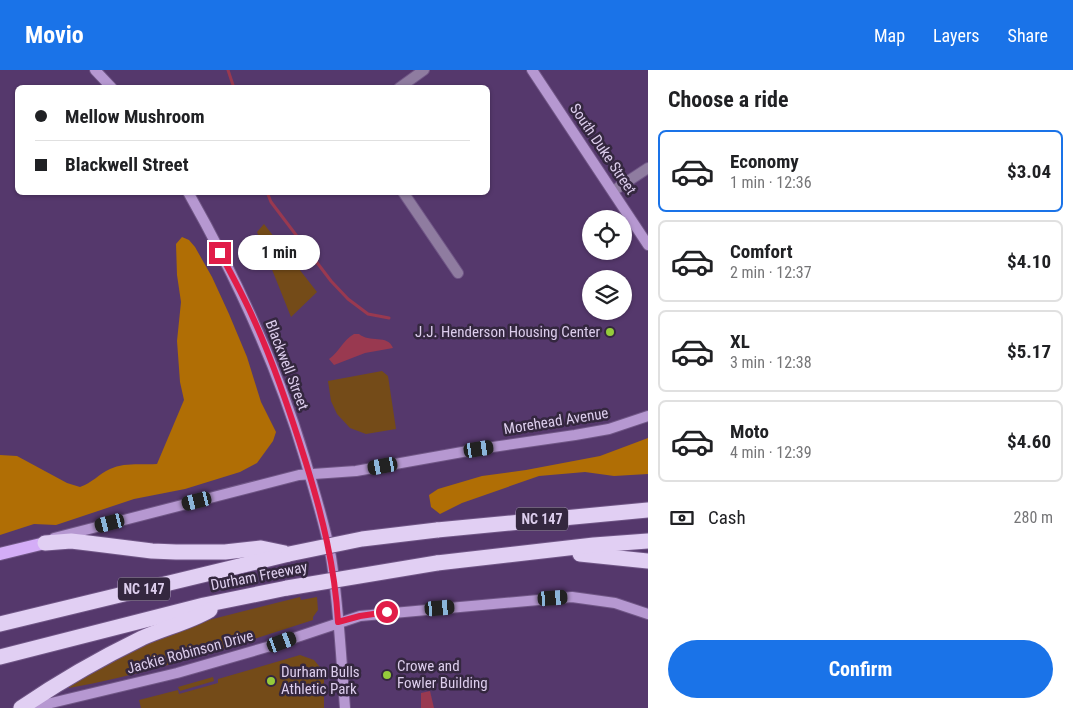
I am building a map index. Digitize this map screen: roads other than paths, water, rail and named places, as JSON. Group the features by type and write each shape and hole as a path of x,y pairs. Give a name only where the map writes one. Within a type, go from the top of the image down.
{"highway":[{"name":"Durham Freeway","path":"0,624 289,554 362,539 518,521 648,510"},
{"path":"44,543 71,541 152,551 176,552 225,552 261,548 289,554"},
{"name":"Durham Freeway","path":"0,657 231,598 437,563 518,553 648,541"},
{"path":"518,553 594,554 648,561"},
{"path":"21,708 123,648 168,627 203,615 231,598"}],"main road":[{"name":"Morehead Avenue","path":"0,554 44,543"}],"street":[{"path":"95,70 109,85"},
{"path":"403,85 424,70"},
{"name":"South Duke Street","path":"532,70 648,245"},
{"path":"613,192 648,168"},
{"name":"Blackwell Street","path":"190,195 255,321 294,423 319,506 330,555 345,708"},
{"path":"405,195 458,273"},
{"name":"Morehead Avenue","path":"44,543 58,536 276,480 309,474 356,471 479,449 601,431 622,426 648,416"},
{"name":"Jackie Robinson Drive","path":"30,708 178,673 267,647 360,616 387,612 572,597 615,603 648,614"}],"waterway":[{"path":"228,70 233,85"},
{"path":"268,195 271,202 331,281 348,299 368,314 389,318"}],"place":[{"name":"J.J. Henderson Housing Center","path":"610,332"},
{"name":"Crowe and Fowler Building","path":"387,675"},
{"name":"Durham Bulls Athletic Park","path":"271,681"}]}
